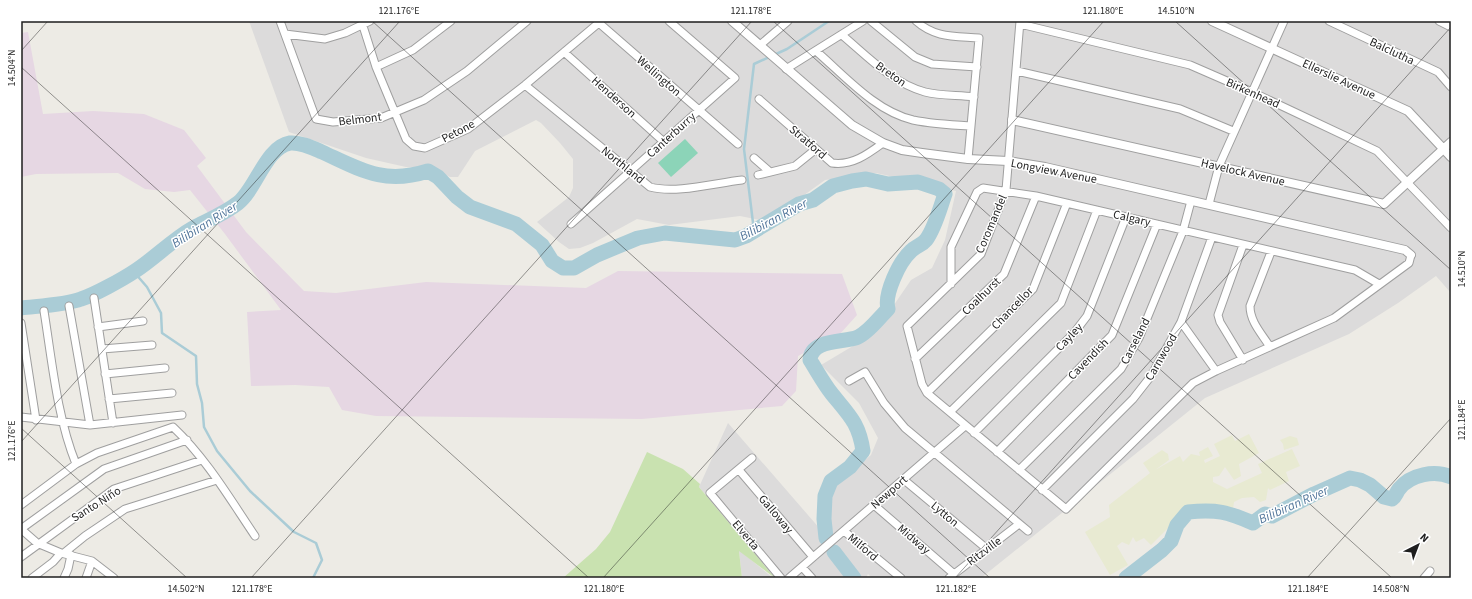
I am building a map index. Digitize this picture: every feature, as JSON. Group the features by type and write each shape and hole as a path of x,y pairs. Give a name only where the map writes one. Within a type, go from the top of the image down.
{"street":[{"name":"Belmont","path":"280,21 316,119 319,121 340,122 381,118 424,100 467,71 527,21"},
{"path":"285,34 325,39 363,26 370,21"},
{"path":"376,67 413,50 451,21"},
{"name":"Canterburry","path":"571,224 735,78 669,21"},
{"name":"Longview Avenue","path":"732,21 852,125 883,143 902,150 968,159 1008,161 1045,167 1405,250 1412,255"},
{"path":"786,69 863,21"},
{"path":"871,21 915,57 932,64 977,67"},
{"path":"916,21 930,32 937,34 979,38 968,159"},
{"name":"Ellerslie Avenue","path":"1212,21 1408,111 1451,157"},
{"path":"1209,204 1219,166 1233,131 1284,21"},
{"name":"Balclutha","path":"1329,21 1438,72 1451,87"},
{"path":"1439,21 1451,27"},
{"name":"Petone","path":"363,26 376,67 394,113 406,138 414,146 425,148 468,129 525,85 600,22"},
{"name":"Wellington","path":"600,22 738,144"},
{"path":"760,45 783,22"},
{"name":"Coromandel","path":"1020,23 1006,190 981,254 907,326 922,384 927,393 1066,509 1193,383 1216,371"},
{"name":"Birkenhead","path":"1020,23 1190,65 1252,92 1377,151 1451,228"},
{"name":"Breton","path":"842,34 885,72 901,82 926,92 974,97"},
{"path":"816,51 882,107 896,114 912,120 937,124 971,126"},
{"name":"Henderson","path":"564,52 664,142"},
{"path":"1017,71 1180,109 1233,131"},
{"name":"Northland","path":"525,85 650,187 660,189 676,189 742,180"},
{"name":"Stratford","path":"759,99 832,163 838,164 860,159 883,143"},
{"name":"Havelock Avenue","path":"1012,120 1384,204 1451,142"},
{"path":"758,175 795,166 816,149"},
{"path":"754,158 770,172"},
{"name":"Calgary","path":"951,284 951,247 977,192 983,188 1006,190 1036,196 1271,252 1355,270 1379,284"},
{"name":"Coalhurst","path":"915,359 1004,274 1036,196"},
{"name":"Carseland","path":"1019,470 1121,369 1139,338 1183,231 1191,201"},
{"name":"Chancellor","path":"927,393 1033,289 1067,204"},
{"path":"950,412 1061,303 1097,210"},
{"name":"Cayley","path":"974,433 1074,333 1087,316 1126,217"},
{"name":"Cavendish","path":"996,452 1112,335 1157,224"},
{"name":"Carnwood","path":"1042,490 1133,399 1152,376 1181,322 1212,237"},
{"path":"1243,245 1218,315 1220,322 1243,360"},
{"path":"1270,347 1253,321 1250,314 1250,306 1271,252"},
{"path":"1181,322 1216,371 1334,318 1409,263 1412,255"},
{"path":"94,298 113,423"},
{"path":"69,306 90,424"},
{"path":"44,311 63,422 69,446 76,464"},
{"path":"98,327 142,321"},
{"path":"21,323 36,420"},
{"path":"102,349 152,345"},
{"path":"105,374 165,368"},
{"path":"849,381 865,372 884,403 900,423 1028,531"},
{"path":"109,399 172,393"},
{"path":"21,417 36,420 90,424 113,423 182,415"},
{"name":"Newport","path":"790,578 965,426"},
{"path":"21,504 76,464 97,453 173,427 187,440 217,480 255,536"},
{"path":"114,578 92,561 65,554 37,543 21,529 104,469 187,440"},
{"path":"739,470 752,458"},
{"name":"Santo Niño","path":"21,556 114,489 202,460"},
{"name":"Elverta","path":"739,470 710,493 781,578"},
{"name":"Galloway","path":"739,470 813,557"},
{"name":"Lytton","path":"903,479 987,549"},
{"path":"32,578 65,554 85,536 125,509 217,480"},
{"name":"Midway","path":"874,505 952,576"},
{"name":"Ritzville","path":"952,576 1020,524"},
{"name":"Milford","path":"844,531 900,578"},
{"path":"64,578 68,569 65,554"},
{"path":"86,578 92,561"},
{"path":"802,567 812,578"},
{"path":"1424,578 1430,571"}],"shaded area":[{"path":"249,21 1451,21 1451,293 1436,276 1398,303 1349,334 1205,398 981,578 872,578 868,574 866,578 775,578 699,487 728,423 821,530 827,521 832,489 871,455 878,438 859,403 821,365 868,337 885,318 911,280 932,268 945,240 956,191 876,173 825,180 771,219 760,220 740,216 669,225 637,219 593,243 580,248 569,249 537,222 569,197 573,188 573,159 541,123 536,120 475,151 458,177 450,177 433,168 406,167 366,158 289,132"},
{"path":"28,32 43,114 93,111 144,114 184,130 206,158 197,166 246,232 304,291 336,293 426,282 586,288 618,271 842,274 857,315 839,335 798,356 796,391 782,406 642,419 376,416 342,410 329,387 295,385 251,386 247,312 281,310 225,234 190,190 174,192 145,189 118,173 36,174 21,177 21,33"},
{"path":"739,550 773,578 742,578"}],"green space":[{"path":"685,139 698,153 671,177 658,163"},
{"path":"1249,434 1259,453 1239,464 1241,476 1234,480 1225,467 1219,476 1213,477 1213,482 1227,489 1262,473 1258,464 1292,449 1300,466 1286,472 1289,481 1270,490 1268,488 1266,500 1260,502 1254,497 1242,498 1234,502 1233,509 1208,507 1208,514 1179,514 1174,517 1168,528 1151,545 1144,538 1136,542 1133,537 1129,545 1122,542 1117,546 1128,565 1110,575 1085,532 1110,517 1109,505 1150,473 1143,463 1162,450 1168,454 1169,460 1155,470 1180,456 1183,462 1191,454 1200,456 1199,452 1208,447 1213,456 1204,460 1205,463 1220,456 1214,444 1232,435 1235,441"},
{"path":"1290,436 1297,438 1299,445 1284,450 1283,444 1280,440"},
{"path":"647,452 683,469 700,484 699,487 775,578 739,551 742,578 563,578 596,549 610,532"}],"waterway":[{"path":"754,231 744,149 754,64 787,49 829,21"},
{"name":"Bilibiran River","path":"21,308 75,301 87,297 130,274 185,233 222,214 238,203 244,197 274,152 282,146 290,143 298,143 318,150 349,165 373,174 398,176 412,175 428,171 438,177 457,197 470,207 516,224 542,245 552,261 563,268 574,268 597,255 638,238 665,233 735,240 746,236 799,204 813,200 833,186 852,181 866,179 888,184 918,182 939,189 945,194 937,218 929,235 924,242 913,249 906,256 897,270 888,295 888,309 862,335 853,339 830,342 822,345 816,348 812,353 810,360 823,382 856,426 863,451 850,467 831,481 825,496 824,519 826,538"},
{"path":"134,272 147,287 161,313 162,333 196,356 197,384 202,403 204,427 217,451 250,491 294,532 316,543 322,560 313,578"},
{"name":"Bilibiran River","path":"1126,578 1162,550 1171,541 1177,525 1188,512 1222,512 1253,523 1265,514 1272,516 1314,494 1350,478 1360,480 1370,485 1384,497 1392,499 1404,484 1417,477 1431,474 1451,477"},
{"name":"Bilibiran River","path":"834,552 854,578"}]}
